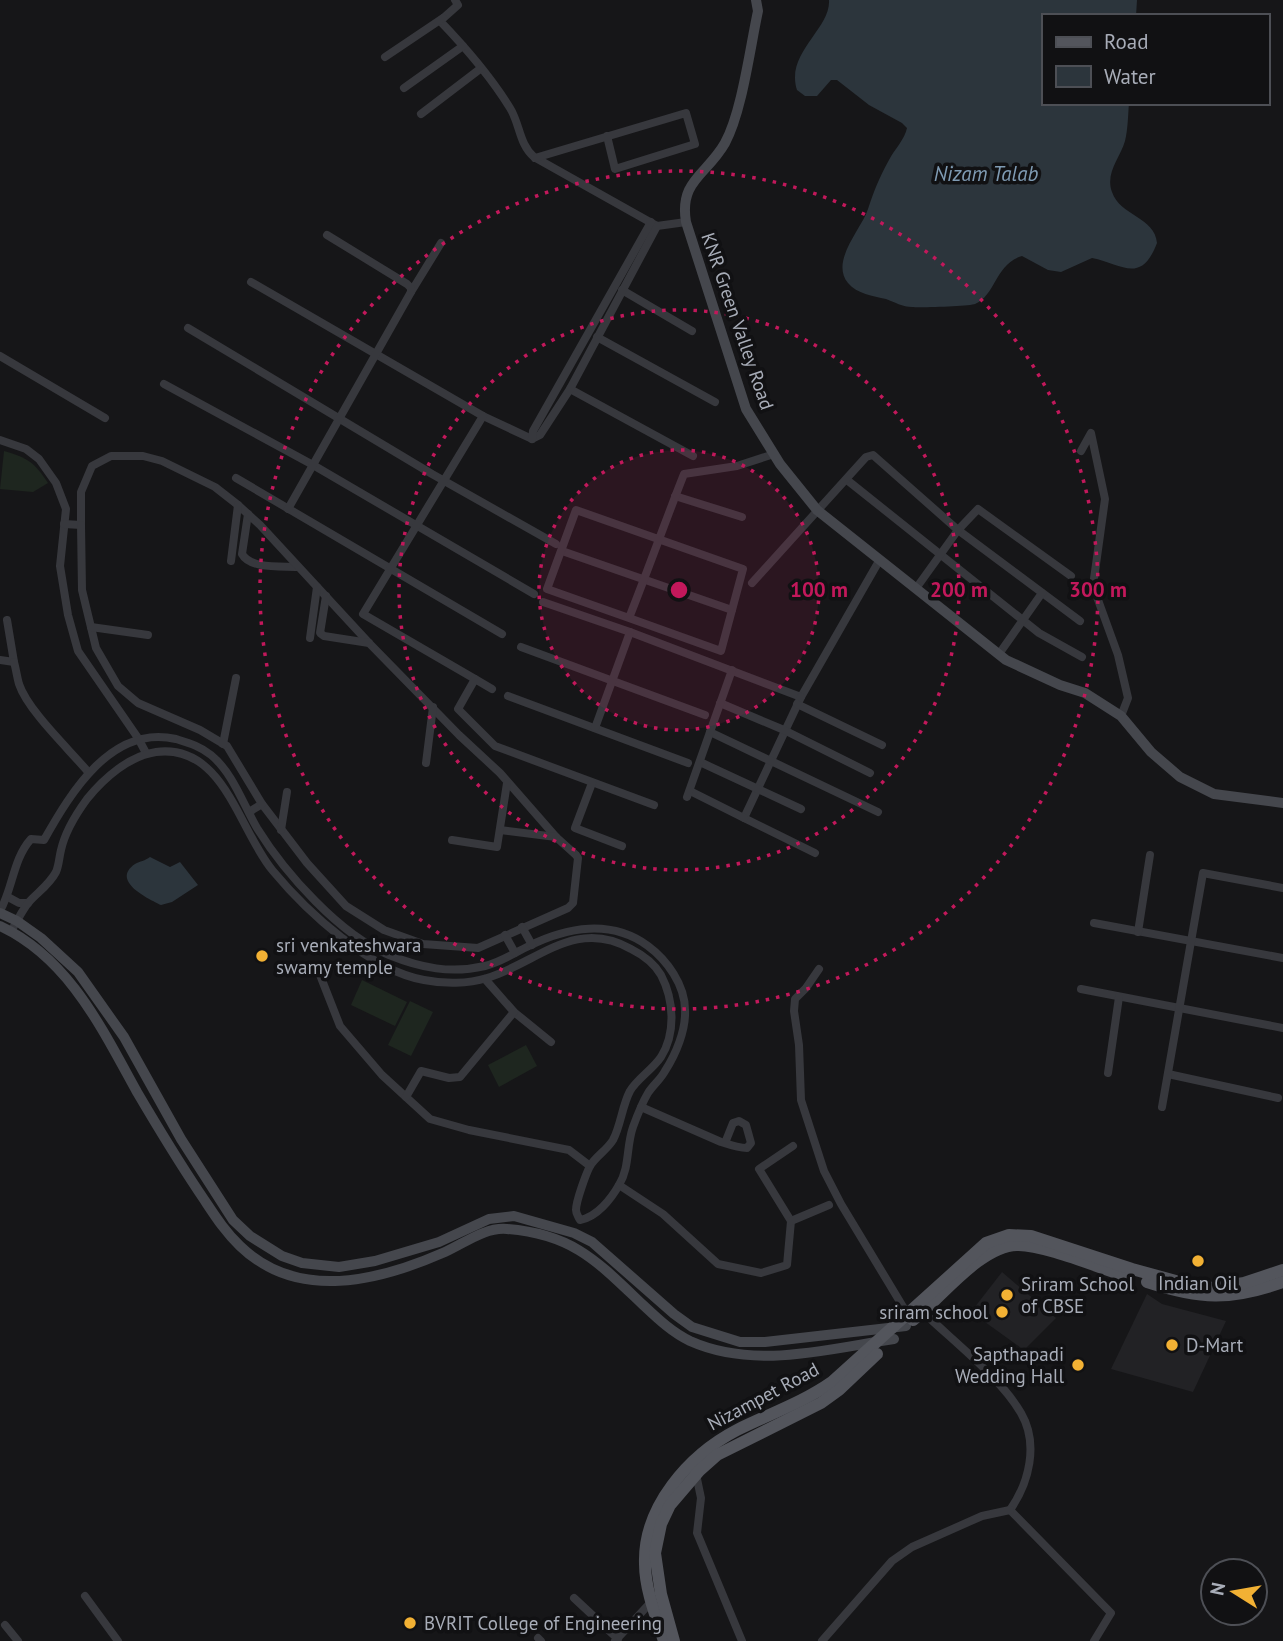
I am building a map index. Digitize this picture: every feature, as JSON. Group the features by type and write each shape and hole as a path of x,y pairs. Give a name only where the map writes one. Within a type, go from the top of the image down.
{"main road":[{"name":"Nizampet Road","path":"674,1641 661,1594 655,1553 661,1524 670,1505 696,1474 717,1455 821,1403 839,1390 986,1243 1009,1235 1031,1236 1132,1269 1194,1286 1213,1288 1244,1283 1283,1270"},
{"name":"Nizampet Road","path":"664,1641 644,1563 650,1526 658,1506 673,1485 709,1447 740,1429 809,1398 832,1382 879,1341 906,1323 977,1262 994,1251 1018,1245 1167,1289 1216,1297 1240,1294 1283,1282"}],"street":[{"path":"455,0 458,5 440,21 463,46 510,108 526,150 654,224 685,222"},
{"name":"KNR Green Valley Road","path":"756,0 758,11 734,122 724,144 687,190 683,208 685,222 746,409 774,454 817,510 1006,660 1084,693 1121,716 1151,752 1180,777 1214,794 1283,803"},
{"path":"385,57 446,16"},
{"path":"404,88 463,46"},
{"path":"421,114 480,69"},
{"path":"536,158 607,136 686,113 695,144 615,169 607,136"},
{"path":"532,439 540,435 570,389 654,224"},
{"path":"532,439 533,431 654,224"},
{"path":"327,234 407,284 411,292"},
{"path":"289,509 441,243"},
{"path":"251,282 483,416 532,439"},
{"path":"622,290 692,331"},
{"path":"188,328 559,547 732,610"},
{"path":"597,337 715,402"},
{"path":"0,356 104,418"},
{"path":"164,384 313,465 534,594"},
{"path":"570,389 693,456"},
{"path":"483,416 363,614 492,689"},
{"path":"1081,451 1091,433 1105,499 1093,586 1115,646 1128,698 1121,716"},
{"path":"0,439 26,449 39,459 56,483 66,509 60,566 68,615 78,651 146,753"},
{"path":"629,618 684,474 737,466 774,454"},
{"path":"752,583 866,457 873,455 958,530 1080,621"},
{"path":"111,456 143,456 162,461 215,486 238,505 260,524 369,643 500,773 578,858 573,903 568,908 478,947 423,944 384,930 346,906 281,830 227,746 200,730 138,703 118,686 96,648 82,590 81,492 92,466 111,456"},
{"path":"236,478 502,634"},
{"path":"847,480 1023,621 1083,657"},
{"path":"675,496 742,517"},
{"path":"231,561 238,505"},
{"path":"66,509 81,511"},
{"path":"917,587 958,530 978,509 1071,576"},
{"path":"576,510 659,540 743,569 721,651 547,589 559,547 576,510"},
{"path":"248,514 243,558 253,563 297,567"},
{"path":"64,524 81,525"},
{"path":"744,818 799,701 880,561"},
{"path":"310,638 317,587"},
{"path":"999,654 1042,593"},
{"path":"326,596 320,633 324,636 369,643"},
{"path":"543,602 732,670 882,744"},
{"path":"7,620 19,685 45,723 89,773"},
{"path":"91,627 148,635"},
{"path":"595,728 630,632"},
{"path":"520,647 705,715"},
{"path":"0,660 14,662"},
{"path":"732,670 689,794 815,853"},
{"path":"223,744 236,678"},
{"path":"475,679 458,709 495,746 654,805"},
{"path":"508,696 688,763"},
{"path":"720,703 784,730 870,773"},
{"path":"426,763 433,707"},
{"path":"710,732 878,812"},
{"path":"44,840 71,795 101,760 138,738 154,736 196,745 213,756 224,770 255,825 303,889 332,917 386,954 426,969 456,971 509,958 532,945 580,929 603,928 627,934 649,946 671,969 680,986 685,1009 684,1025 666,1071 647,1094 641,1107 628,1145 626,1171 619,1185 595,1214 580,1220"},
{"path":"14,926 28,903 55,874 68,830 87,800 112,772 146,753 181,752 202,763 222,785 272,870 305,904 359,950 388,968 423,980 456,983 485,979 509,970 552,947 572,940 596,938 622,944 644,956 660,973 669,994 672,1017 669,1040 661,1057 631,1089 612,1141 590,1166 576,1208 580,1220 569,1245"},
{"path":"700,762 801,809"},
{"path":"452,840 497,847 507,783"},
{"path":"592,783 575,828 622,846"},
{"path":"281,830 286,792"},
{"path":"249,812 262,804"},
{"path":"246,827 272,818"},
{"path":"500,830 556,837"},
{"path":"60,851 44,840 32,839 25,845 8,897 0,912 68,979 92,1013 168,1146 214,1215 240,1246 257,1260 309,1281 348,1282 387,1273 444,1253 492,1230 537,1233 569,1245 597,1261 662,1324 693,1342 735,1354 784,1356 879,1341"},
{"path":"1138,932 1150,855"},
{"path":"1162,1107 1203,873 1283,888"},
{"path":"8,897 19,903 28,903"},
{"path":"1094,923 1283,958"},
{"path":"0,926 14,926 41,938 78,972 124,1037 181,1139 233,1220 265,1248 302,1263 339,1267 376,1261 439,1242 474,1224 504,1216 529,1219 574,1233 592,1242 674,1314 692,1326 740,1342 765,1342 906,1323"},
{"path":"522,927 532,945"},
{"path":"505,935 515,953"},
{"path":"469,968 471,981"},
{"path":"819,969 795,999 794,1011 799,1045 801,1100 830,1182 906,1323 996,1382 1022,1414 1031,1444 1028,1479 1010,1510 982,1516 912,1547 892,1561 822,1641"},
{"path":"320,975 340,1026 382,1075 430,1119 469,1130 569,1150 590,1166"},
{"path":"485,979 514,1012 551,1042"},
{"path":"1081,989 1283,1028"},
{"path":"1108,1073 1119,997"},
{"path":"406,1097 421,1071 449,1078 460,1077 514,1012"},
{"path":"1168,1074 1278,1098"},
{"path":"641,1107 724,1143"},
{"path":"612,1141 628,1145"},
{"path":"619,1185 663,1214 718,1264 761,1273 787,1265 792,1221 759,1169 793,1146"},
{"path":"792,1221 829,1205"},
{"path":"851,1346 855,1331"},
{"path":"696,1474 701,1498 697,1533 742,1641"},
{"path":"1010,1510 1111,1613 1094,1641"},
{"path":"85,1596 118,1641"},
{"path":"574,1598 617,1640 652,1601"},
{"path":"5,1625 18,1641"}],"shaded area":[{"path":"4,451 30,462 48,483 33,492 0,489"},
{"path":"362,980 407,1002 395,1026 351,1005"},
{"path":"410,1001 433,1012 411,1056 388,1045"},
{"path":"526,1045 537,1066 499,1087 488,1065"},
{"name":"Sriram School of CBSE","path":"1002,1272 1056,1318 1024,1350 971,1312"},
{"name":"D-Mart","path":"1147,1294 1162,1304 1226,1321 1193,1392 1111,1369"}],"water":[{"name":"Nizam Talab","path":"829,0 1137,0 1136,14 1042,14 1042,105 1129,105 1125,141 1112,172 1110,185 1116,200 1155,234 1157,243 1151,256 1137,268 1122,267 1092,258 1061,272 1048,270 1022,256 1006,266 987,294 975,304 909,307 852,287 843,274 845,255 882,173 907,128 869,105 837,80 831,80 817,96 805,96 797,90 797,64 828,11"},
{"path":"150,857 170,867 180,862 198,885 172,902 161,905 148,898 134,889 127,877 128,870"}],"place":[{"name":"sri venkateshwara swamy temple","path":"262,956"},
{"name":"Indian Oil","path":"1198,1261"},
{"name":"Sriram School of CBSE","path":"1007,1295"},
{"name":"sriram school","path":"1002,1312"},
{"name":"D-Mart","path":"1172,1345"},
{"name":"Sapthapadi Wedding Hall","path":"1078,1365"},
{"name":"BVRIT College of Engineering","path":"410,1623"}]}
